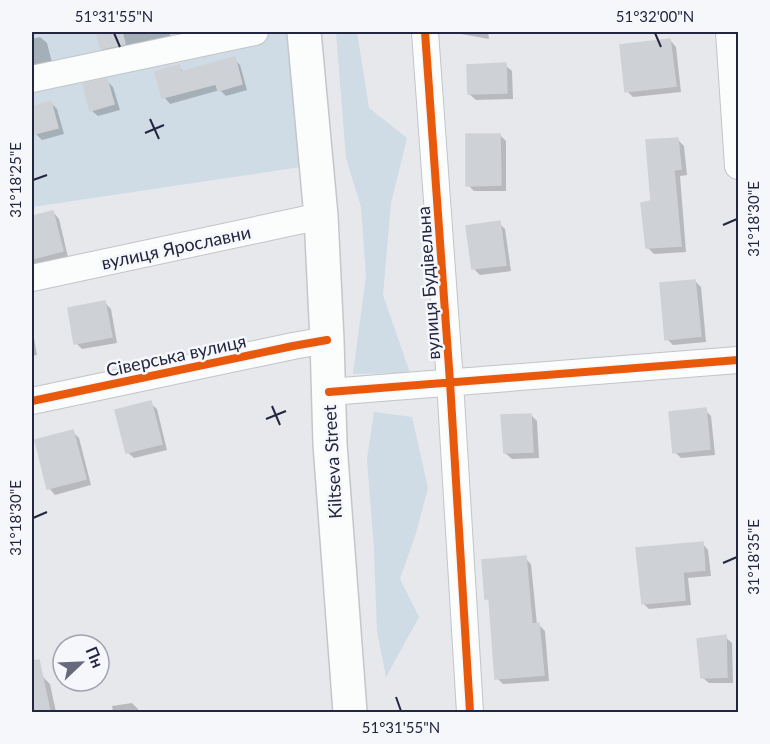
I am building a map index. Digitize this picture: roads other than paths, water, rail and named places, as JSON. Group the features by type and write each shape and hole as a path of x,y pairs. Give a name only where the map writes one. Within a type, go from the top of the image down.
{"main road":[{"name":"Kiltseva Street","path":"304,32 321,216 330,444 350,712"}],"street":[{"path":"32,79 255,32"},
{"name":"вулиця Будівельна","path":"425,32 450,382 470,712"},
{"path":"729,32 738,166"},
{"name":"вулиця Ярославни","path":"32,278 321,216"},
{"name":"Сіверська вулиця","path":"32,401 327,340"},
{"path":"329,392 738,360"}]}
